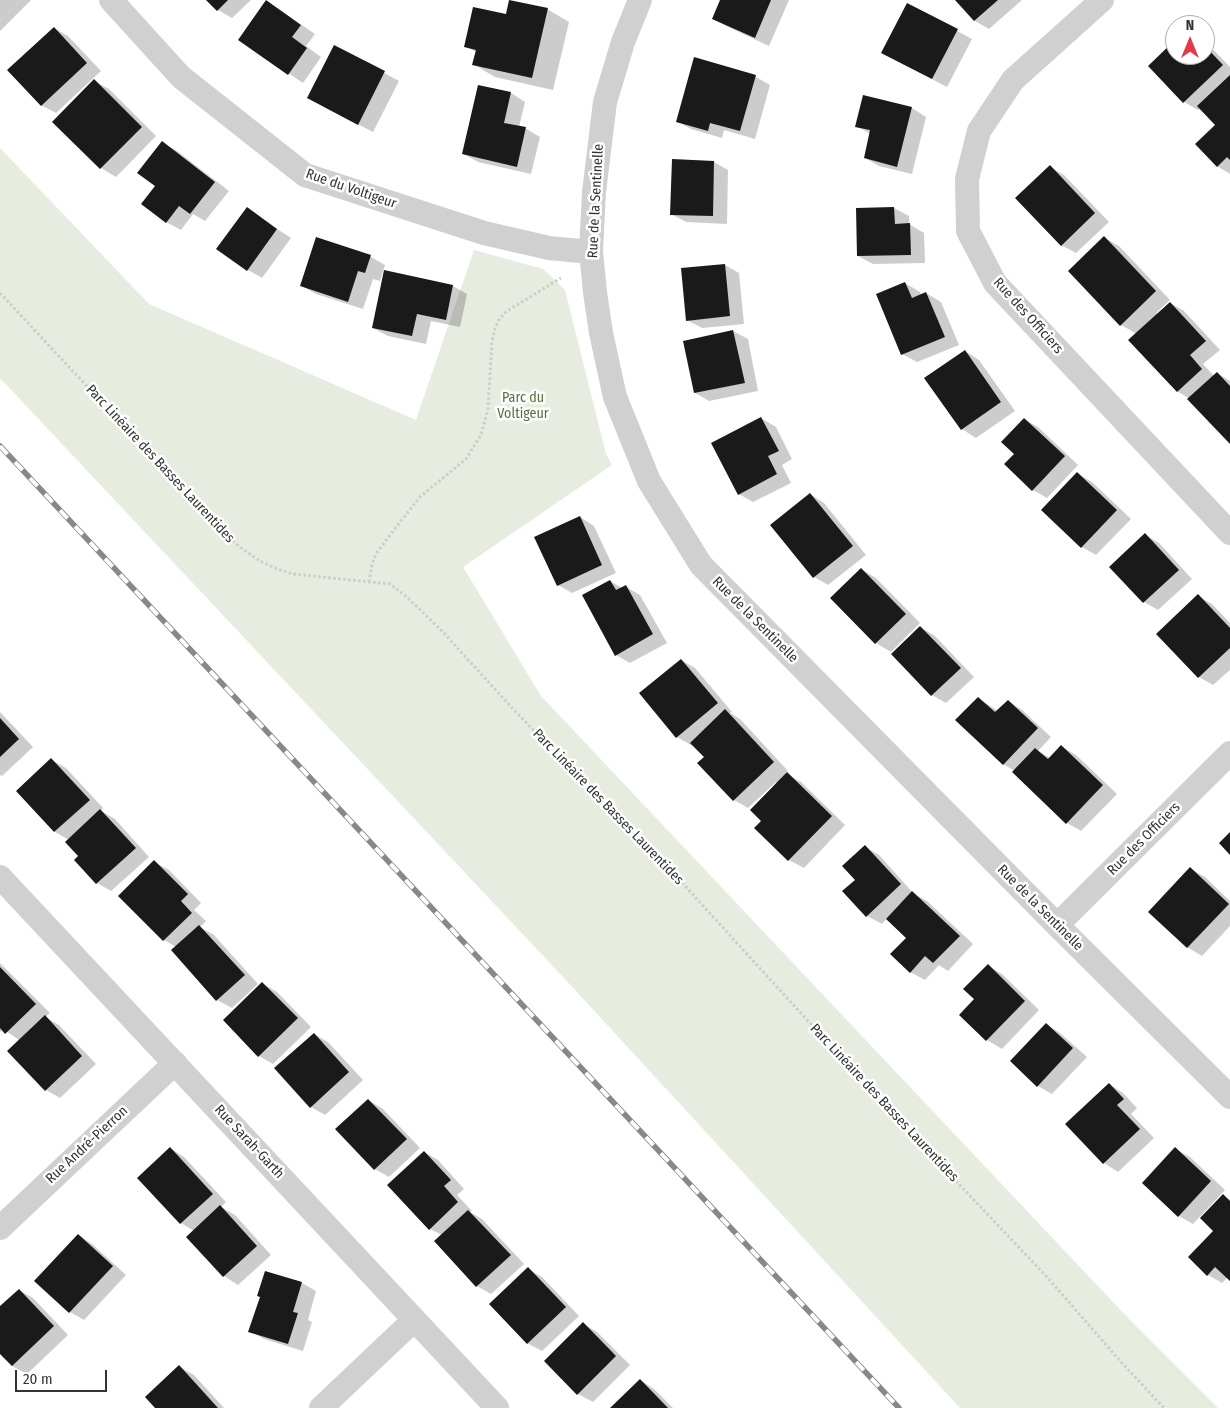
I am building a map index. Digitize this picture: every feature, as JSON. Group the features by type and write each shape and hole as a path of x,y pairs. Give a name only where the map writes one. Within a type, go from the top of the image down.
{"street":[{"name":"Rue du Voltigeur","path":"111,0 181,77 304,175 484,233 549,248 591,252"},
{"name":"Rue de la Sentinelle","path":"640,0 623,42 605,102 594,184 591,252 601,333 616,397 649,481 701,565 1230,1097"},
{"name":"Rue des Officiers","path":"1102,0 1013,80 979,131 967,179 968,231 995,283 1230,533"},
{"name":"Rue des Officiers","path":"1057,925 1230,752"},
{"name":"Rue Sarah-Garth","path":"0,877 497,1408"},
{"name":"Rue André-Pierron","path":"0,1228 175,1063"},
{"path":"321,1408 414,1320"}],"path":[{"path":"369,582 376,554 397,526 420,497 466,458 481,436 488,409 492,340 500,318 507,311 559,279"},
{"name":"Parc Linéaire des Basses Laurentides","path":"0,293 222,531 241,548 260,561 293,574 390,584 398,589 442,631 514,710 678,880 901,1123 1047,1277 1120,1362 1164,1408"}],"green space":[{"name":"Parc du Voltigeur","path":"0,148 149,304 416,420 474,250 543,269 565,290 606,454 612,465 463,567 541,696 1128,1318 1218,1408 960,1408 564,978 0,378"}],"building":[{"path":"206,0 228,0 217,11"},
{"path":"266,0 301,25 292,37 307,48 288,75 238,40"},
{"path":"509,0 548,8 532,78 472,65 476,50 464,47 473,7 506,14"},
{"path":"720,0 771,0 755,38 712,19"},
{"path":"955,0 998,0 974,21"},
{"path":"907,3 958,29 932,79 881,53"},
{"path":"54,27 87,63 41,106 7,70"},
{"path":"334,45 385,71 358,125 307,98"},
{"path":"1165,50 1165,65 1215,65 1215,57 1223,65 1183,103 1148,66"},
{"path":"694,57 756,75 740,131 710,123 708,131 676,122"},
{"path":"1230,75 1230,160 1227,157 1217,167 1195,144 1215,125 1197,106"},
{"path":"94,79 142,127 100,169 52,122"},
{"path":"478,85 511,92 504,123 526,127 517,167 462,154"},
{"path":"863,95 912,107 897,167 864,158 870,130 855,127"},
{"path":"162,141 215,182 190,214 179,206 166,223 141,204 155,186 137,173"},
{"path":"672,159 714,161 713,216 670,215"},
{"path":"1050,165 1095,213 1061,246 1015,198"},
{"path":"247,207 277,229 247,271 216,249"},
{"path":"894,207 895,224 910,223 911,255 857,256 856,208"},
{"path":"1104,236 1156,291 1120,326 1068,271"},
{"path":"316,237 371,255 365,273 358,271 348,302 300,286"},
{"path":"725,264 730,316 686,321 681,268"},
{"path":"384,270 453,285 446,320 417,314 412,336 372,328"},
{"path":"905,282 912,298 926,292 945,337 901,355 876,294"},
{"path":"1170,302 1206,341 1190,355 1202,369 1177,392 1128,340"},
{"path":"733,330 745,383 694,393 683,341"},
{"path":"965,350 1001,402 961,430 924,378"},
{"path":"1217,372 1230,386 1230,444 1187,399"},
{"path":"761,417 779,451 768,456 777,474 738,495 711,443"},
{"path":"1024,418 1065,456 1032,491 1004,464 1014,454 1001,442"},
{"path":"1077,472 1117,510 1081,548 1041,510"},
{"path":"810,493 853,546 813,578 770,525"},
{"path":"580,516 602,565 557,586 534,537"},
{"path":"1145,533 1179,570 1143,603 1109,567"},
{"path":"861,568 906,614 875,644 830,598"},
{"path":"610,580 616,590 626,585 653,634 615,656 582,595"},
{"path":"1198,594 1230,628 1230,648 1198,678 1156,634"},
{"path":"920,626 961,668 931,696 891,654"},
{"path":"681,659 718,703 676,738 639,693"},
{"path":"978,697 995,712 1008,700 1038,728 1003,765 955,720"},
{"path":"725,709 774,762 733,801 697,763 704,757 690,743"},
{"path":"0,718 19,739 0,757"},
{"path":"1061,745 1103,785 1066,824 1012,772 1035,748 1048,759"},
{"path":"51,758 90,800 54,832 16,791"},
{"path":"787,772 832,816 788,861 754,828 761,821 750,810"},
{"path":"100,809 136,848 96,884 74,860 78,856 65,842"},
{"path":"1230,832 1230,855 1219,843"},
{"path":"865,845 901,884 866,917 842,891 855,880 842,866"},
{"path":"154,860 188,894 181,901 192,913 163,941 118,896"},
{"path":"1190,867 1229,904 1187,948 1148,912"},
{"path":"912,891 960,936 933,963 925,956 910,973 890,954 906,938 886,919"},
{"path":"199,925 245,975 216,1001 171,950"},
{"path":"988,964 1025,1001 986,1041 959,1015 974,999 963,989"},
{"path":"0,967 36,1004 5,1034 0,1028"},
{"path":"262,982 298,1018 258,1057 223,1020"},
{"path":"45,1015 82,1056 45,1091 7,1051"},
{"path":"1046,1023 1073,1048 1037,1087 1010,1061"},
{"path":"314,1033 349,1072 310,1108 274,1068"},
{"path":"1109,1083 1124,1099 1117,1105 1140,1129 1103,1164 1065,1124"},
{"path":"368,1099 407,1139 374,1170 335,1129"},
{"path":"170,1147 213,1194 180,1224 137,1178"},
{"path":"1175,1147 1211,1181 1178,1217 1142,1183"},
{"path":"424,1151 451,1180 444,1186 458,1202 429,1230 387,1185"},
{"path":"1223,1194 1230,1201 1230,1281 1215,1267 1207,1276 1188,1257 1213,1231 1200,1218"},
{"path":"220,1205 257,1246 223,1277 186,1237"},
{"path":"468,1210 511,1255 476,1287 434,1241"},
{"path":"78,1234 113,1266 69,1313 34,1281"},
{"path":"528,1267 566,1307 527,1344 489,1304"},
{"path":"265,1271 302,1282 293,1312 298,1313 288,1344 248,1332 260,1297 257,1296"},
{"path":"19,1289 54,1326 12,1366 0,1354 0,1306"},
{"path":"583,1322 616,1356 577,1395 544,1361"},
{"path":"179,1365 218,1408 155,1408 145,1397"},
{"path":"640,1379 668,1408 610,1408"}],"railway":[{"path":"0,446 899,1408"}]}
